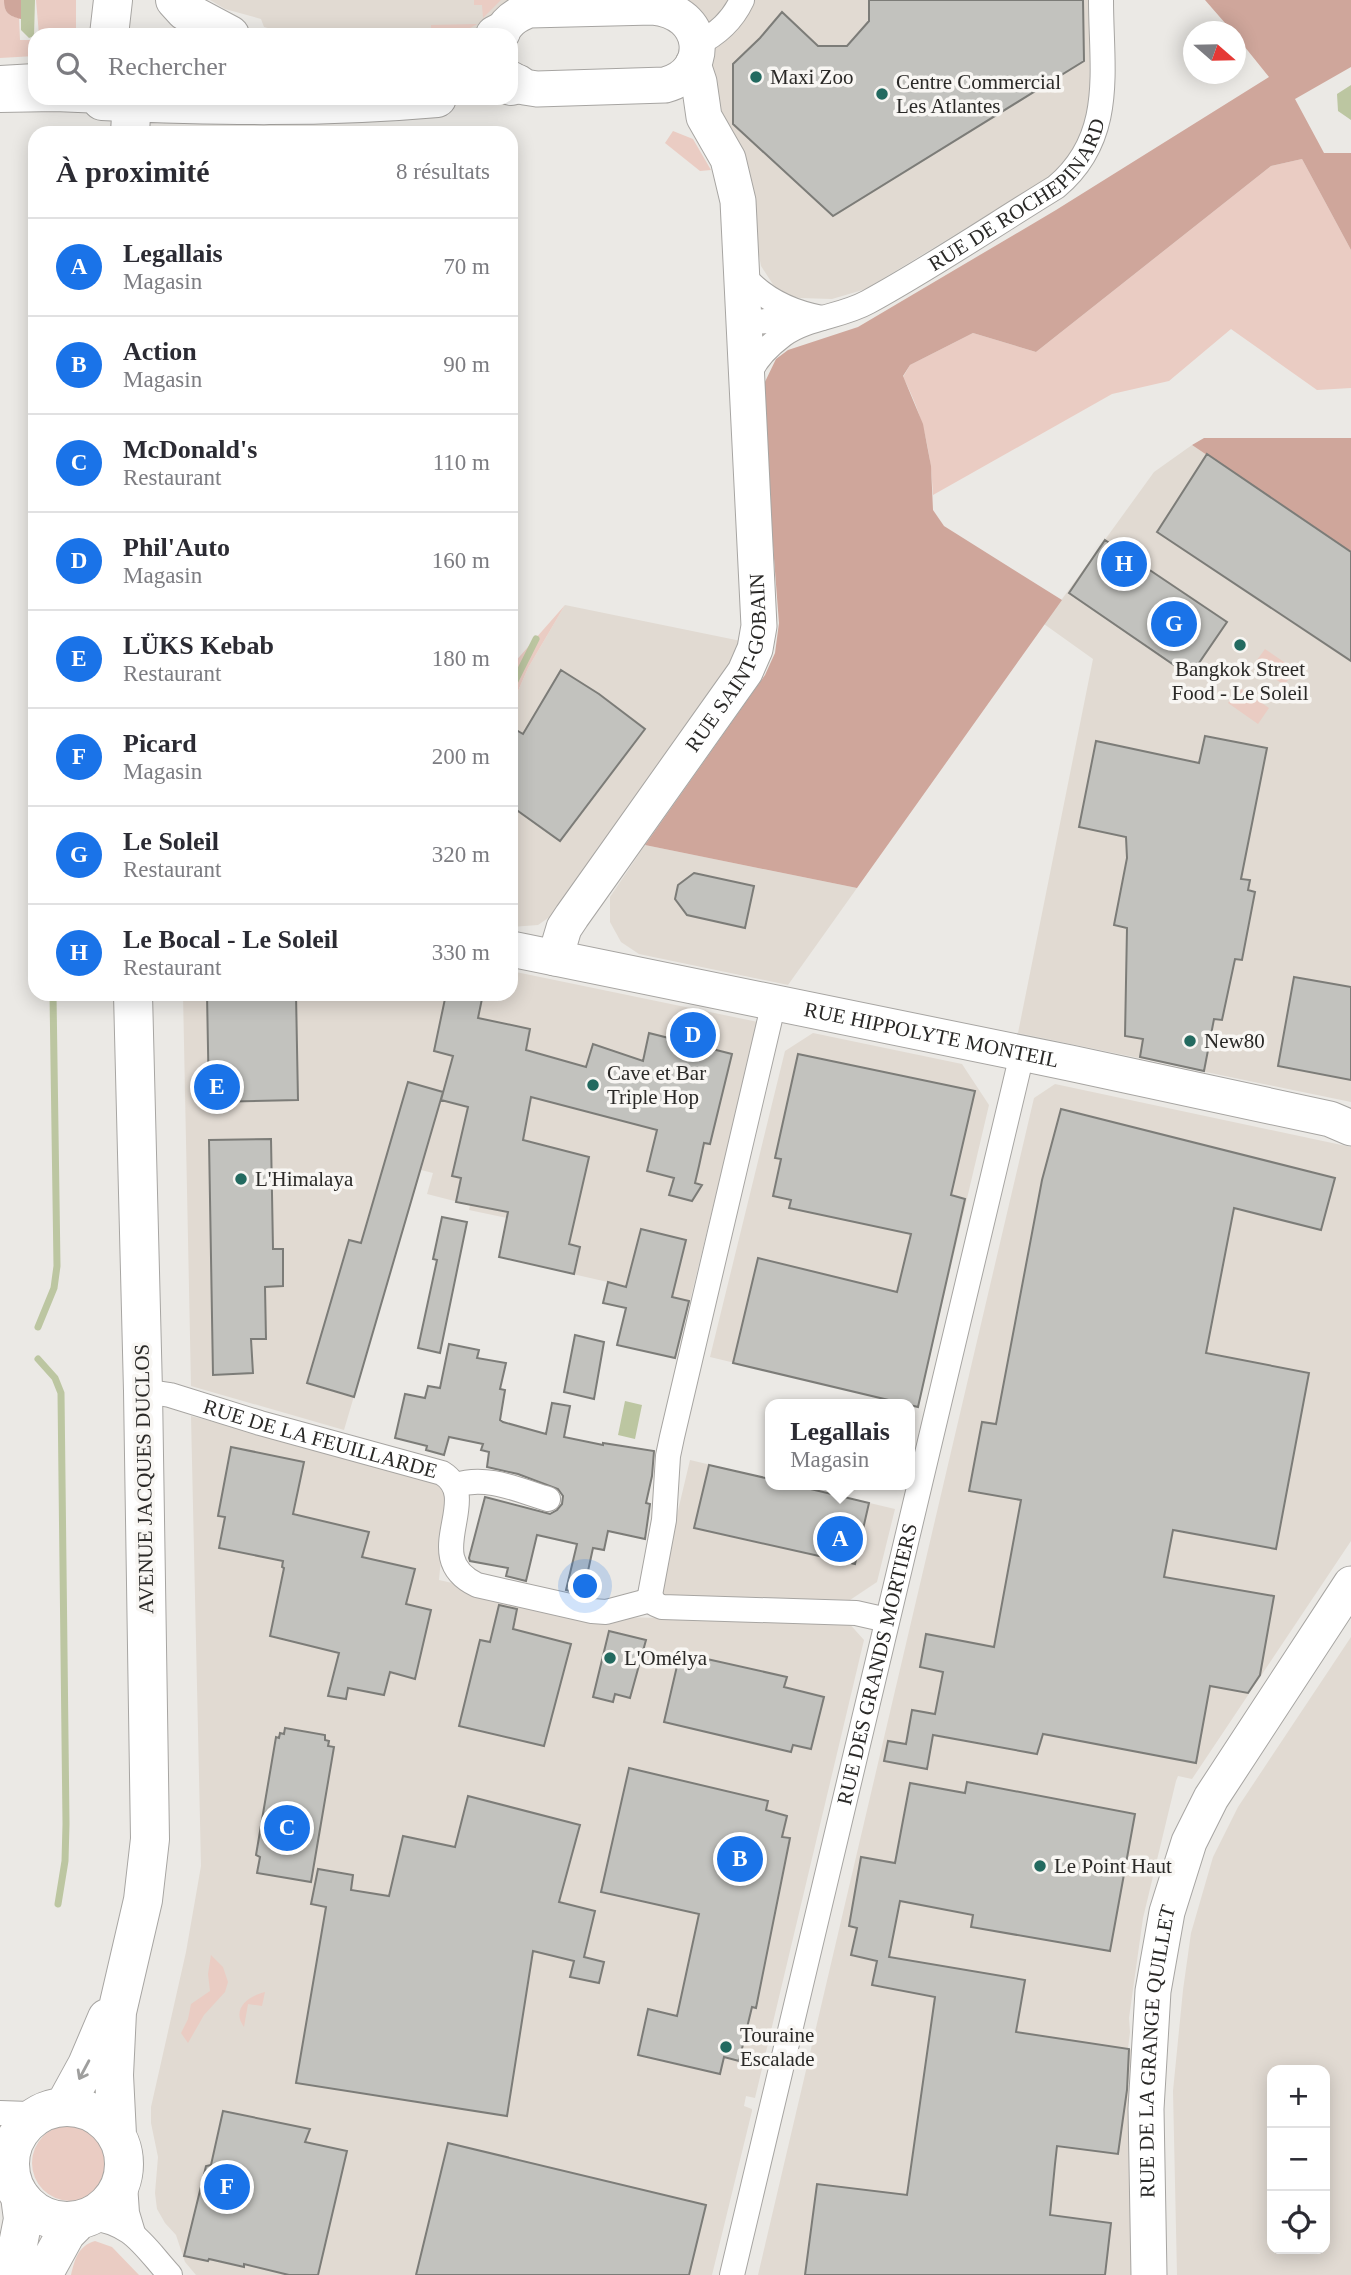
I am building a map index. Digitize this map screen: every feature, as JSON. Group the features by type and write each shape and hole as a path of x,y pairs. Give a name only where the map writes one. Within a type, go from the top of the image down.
{"main road":[{"path":"110,28 113,0"},
{"path":"137,28 140,0"},
{"path":"175,0 191,15 216,28"},
{"path":"116,111 363,105"},
{"path":"200,126 220,117 279,107"},
{"name":"AVENUE JACQUES DUCLOS","path":"121,2153 114,2105 117,2012 143,1900 150,1839 133,1001"},
{"name":"AVENUE JACQUES DUCLOS","path":"56,2109 88,2065 128,1961"},
{"path":"12,2275 23,2219 10,2171 13,2145 30,2120 56,2109 80,2108 95,2113 107,2123 121,2153 120,2185 113,2199 102,2210 83,2219 65,2233 43,2275"},
{"path":"10,2171 39,2214 65,2221 83,2219"}],"street":[{"path":"518,84 537,89 658,86 677,80 695,54 730,20 742,0"},
{"name":"RUE DE ROCHEPINARD","path":"746,387 750,370 769,347 797,327 846,312 867,302 1056,187 1073,172 1091,145 1100,116 1101,0"},
{"path":"504,28 516,15 529,10 653,7 672,10 692,28 704,117 728,159 738,201 742,323"},
{"path":"0,78 28,76"},
{"path":"658,86 704,117"},
{"path":"0,100 28,99"},
{"path":"86,105 116,111"},
{"path":"741,273 749,283 784,307 800,314 822,318"},
{"name":"RUE DE ROCHEPINARD","path":"742,323 776,318 822,318"},
{"name":"RUE SAINT-GOBAIN","path":"555,958 564,928 745,672 755,649 759,626 742,323"},
{"name":"RUE HIPPOLYTE MONTEIL","path":"518,950 1330,1119 1351,1128"},
{"path":"774,1002 668,1456 664,1520 652,1580 651,1600 669,1608 856,1613 887,1620"},
{"name":"RUE DES GRANDS MORTIERS","path":"732,2275 1022,1054"},
{"name":"RUE DE LA FEUILLARDE","path":"143,1391 170,1395 260,1423 442,1473 456,1485 451,1552 457,1572 465,1579 496,1590 592,1611 606,1612 651,1600"},
{"path":"456,1485 470,1480 490,1482 548,1499"},
{"name":"RUE DE LA GRANGE QUILLET","path":"1149,2275 1146,2109 1153,1991 1167,1912 1189,1842 1211,1798 1351,1584"},
{"path":"0,2113 29,2114 56,2109"},
{"path":"121,2153 127,2213 133,2233"},
{"path":"83,2219 118,2224 133,2233 170,2275"}],"shaded area":[{"path":"0,0 4,0 9,14 19,18 20,40 28,40 28,56 0,58"},
{"path":"4,0 21,0 21,19 8,13"},
{"path":"21,0 35,0 34,28 28,28 28,37 21,30"},
{"path":"36,0 76,0 76,28 38,28"},
{"path":"210,0 516,0 484,28 268,28 264,27 261,19 225,9"},
{"path":"474,0 501,0 483,18 482,5 474,5"},
{"path":"686,0 1089,0 1090,112 1080,144 1053,175 866,289 832,299 788,295 774,286 761,266 756,238"},
{"path":"1205,0 1351,0 1351,67 1295,99 1324,153 1351,153 1351,250 1302,159 1271,166 1036,352 973,333 910,365 903,376 923,424 931,466 933,510 944,526 1062,600 857,888 645,845 765,675 775,653 779,623 761,390 776,359 788,350 858,327 1056,210 1269,77 1246,48 1246,21 1223,21"},
{"path":"477,24 470,28 431,28 431,25"},
{"path":"1351,85 1351,120 1338,111 1337,94"},
{"path":"673,131 693,139 711,170 700,171 665,143"},
{"path":"1302,159 1351,250 1351,388 1317,390 1231,329 1169,381 1112,394 933,495 925,434 903,377 910,365 973,333 1036,352 1271,166"},
{"path":"1204,438 1351,438 1351,552 1192,445"},
{"path":"1192,445 1351,552 1351,1102 1018,1033 1093,659 1044,624 1154,472"},
{"path":"565,605 741,641 737,653 554,914 538,925 518,926 518,691 528,668"},
{"path":"565,605 528,668 518,691 518,658"},
{"path":"1265,649 1296,670 1284,685 1254,664"},
{"path":"1239,687 1269,708 1258,724 1228,703"},
{"path":"645,845 857,888 788,985 639,954 621,942 610,922 610,897"},
{"path":"518,972 758,1022 690,1301 499,1257 507,1218 469,1210 470,1205 427,1194 433,1173 421,1170 344,1430 191,1386 183,1001 518,1001"},
{"path":"813,1033 962,1064 989,1105 918,1407 915,1406 915,1399 885,1399 710,1357 785,1051"},
{"path":"1055,1084 1351,1147 1351,1541 1192,1779 1178,1776 1176,1781 1143,1918 1129,2018 1128,2049 1133,2050 1128,2085 1135,2275 758,2275 1034,1098"},
{"path":"625,1401 642,1405 635,1439 618,1435"},
{"path":"191,1416 448,1482 439,1580 607,1617 847,1621 864,1640 755,2098 746,2096 744,2106 752,2111 712,2275 196,2275 185,2262 176,2235 157,2209 155,2193 158,2157 151,2123 151,2107 186,1952 201,1866"},
{"path":"690,1460 765,1478 765,1490 815,1490 895,1509 877,1582 850,1600 658,1595"},
{"path":"1351,1637 1351,2275 1177,2275 1173,2091 1191,1933 1213,1857 1238,1807"},
{"path":"211,1955 223,1967 228,1982 225,1992 204,2015 188,2043 181,2033 191,2004 210,1991 208,1974"},
{"path":"265,1992 262,2006 248,2004 244,2027 239,2014 243,2004"},
{"path":"70,2125 85,2128 97,2136 105,2148 108,2163 105,2178 97,2190 85,2198 70,2201 55,2198 43,2190 35,2178 32,2163 35,2148 43,2136 55,2128"},
{"path":"95,2241 112,2247 139,2275 71,2275 81,2250"}],"building":[{"name":"Centre Commercial Les Atlantes","path":"869,0 1083,0 1084,61 833,216 733,124 733,64 782,12 818,46 847,46 869,21"},
{"path":"1207,454 1351,552 1351,661 1157,532"},
{"path":"1105,540 1227,622 1190,676 1069,593"},
{"path":"561,670 599,694 645,729 560,841 518,811 518,731 523,734"},
{"path":"1205,736 1267,748 1241,879 1250,880 1248,890 1255,892 1242,960 1235,959 1222,1020 1214,1019 1204,1071 1140,1057 1143,1039 1125,1036 1127,928 1114,925 1127,858 1126,837 1079,827 1096,741 1199,763"},
{"path":"694,873 754,886 745,928 687,915 675,899 678,885"},
{"path":"1294,977 1351,987 1351,1080 1278,1066"},
{"path":"207,1001 296,1001 298,1100 209,1102"},
{"path":"445,1001 482,1001 478,1018 530,1029 526,1050 586,1067 593,1044 643,1061 649,1033 732,1054 710,1144 704,1143 695,1183 702,1185 692,1201 669,1195 674,1178 647,1171 657,1130 531,1097 523,1140 589,1157 569,1244 580,1247 574,1274 499,1257 508,1212 456,1202 461,1178 452,1176 468,1107 441,1100 453,1056 434,1051"},
{"path":"798,1054 975,1091 951,1195 965,1199 918,1407 915,1406 915,1399 884,1399 733,1363 758,1258 897,1292 911,1234 789,1208 791,1200 773,1196 781,1159 775,1158"},
{"path":"408,1082 443,1092 354,1397 307,1383 349,1240 361,1243"},
{"path":"1061,1109 1335,1178 1321,1230 1234,1208 1206,1353 1309,1373 1276,1549 1173,1530 1164,1577 1274,1596 1260,1675 1248,1693 1210,1686 1196,1763 1043,1734 1037,1754 933,1735 927,1769 884,1761 888,1741 906,1744 912,1710 935,1714 943,1672 920,1667 926,1634 994,1647 1021,1500 969,1491 982,1422 996,1424 1042,1180"},
{"path":"271,1139 273,1249 283,1249 283,1286 265,1287 266,1339 251,1339 253,1373 213,1375 209,1140"},
{"path":"442,1217 467,1222 440,1353 418,1348 437,1260 433,1259"},
{"path":"641,1229 686,1240 672,1297 689,1301 675,1358 617,1345 626,1308 603,1303 608,1282 626,1287"},
{"path":"575,1335 604,1342 594,1399 564,1392"},
{"path":"449,1344 479,1350 477,1358 506,1363 500,1389 505,1390 500,1420 503,1422 546,1434 552,1403 570,1406 564,1437 654,1451 646,1503 650,1504 645,1539 608,1531 604,1550 593,1548 583,1594 566,1590 577,1544 537,1535 526,1581 506,1576 508,1568 470,1561 469,1558 485,1497 550,1514 562,1504 563,1496 558,1489 518,1474 487,1467 489,1452 481,1450 483,1444 449,1437 444,1455 426,1450 427,1446 395,1438 405,1394 425,1398 428,1386 440,1388"},
{"path":"231,1447 304,1462 293,1514 369,1532 362,1557 415,1569 406,1604 431,1610 415,1679 390,1672 384,1695 348,1688 346,1699 328,1696 339,1653 270,1636 284,1568 283,1561 219,1548 225,1517 218,1516"},
{"path":"709,1465 765,1478 765,1490 815,1490 869,1503 855,1564 694,1528"},
{"path":"499,1605 517,1609 513,1629 571,1644 544,1746 459,1726 480,1640 490,1642"},
{"path":"609,1631 646,1640 630,1698 615,1694 613,1702 593,1697"},
{"path":"680,1653 787,1677 784,1687 824,1697 811,1749 793,1745 791,1752 664,1722"},
{"path":"285,1728 325,1735 325,1740 329,1741 328,1746 334,1747 311,1882 257,1873 260,1857 256,1855 276,1737 279,1738 280,1733 284,1734"},
{"path":"629,1768 768,1801 766,1810 787,1816 782,1837 790,1838 756,2008 752,2007 739,2061 724,2057 720,2074 638,2055 648,2009 677,2016 699,1914 601,1892"},
{"path":"967,1782 1135,1814 1110,1951 971,1927 973,1915 900,1901 889,1957 1025,1980 1016,2032 1129,2049 1127,2090 1118,2154 1057,2146 1055,2164 1050,2215 1111,2223 1105,2275 805,2275 817,2184 907,2195 935,1997 872,1985 877,1961 851,1955 857,1928 849,1926 861,1857 895,1863 910,1783 965,1793"},
{"path":"468,1796 580,1825 559,1902 595,1911 584,1957 604,1962 599,1983 570,1977 574,1961 533,1951 507,2116 296,2083 326,1907 311,1904 318,1869 353,1875 351,1890 389,1896 403,1836 455,1847"},
{"path":"223,2111 310,2129 305,2142 347,2151 318,2275 289,2275 244,2264 244,2267 184,2256 206,2166 211,2165"},
{"path":"448,2143 706,2205 689,2275 416,2275"}],"waterway":[{"path":"518,675 536,639"},
{"path":"38,1327 54,1288 57,1266 53,1001"},
{"path":"38,1359 55,1378 61,1393 66,1824 65,1861 58,1904"}],"place":[{"name":"Maxi Zoo","path":"756,77"},
{"name":"Centre Commercial Les Atlantes","path":"882,94"},
{"name":"Le Bocal - Le Soleil","path":"1124,564"},
{"name":"Le Soleil","path":"1174,624"},
{"name":"Bangkok Street Food - Le Soleil","path":"1240,645"},
{"name":"Phil'Auto","path":"693,1035"},
{"name":"New80","path":"1190,1041"},
{"name":"Cave et Bar Triple Hop","path":"593,1085"},
{"name":"LÜKS Kebab","path":"217,1087"},
{"name":"L'Himalaya","path":"241,1179"},
{"name":"Legallais","path":"840,1539"},
{"name":"L'Omélya","path":"610,1658"},
{"name":"McDonald's","path":"287,1828"},
{"name":"Action","path":"740,1859"},
{"name":"Le Point Haut","path":"1040,1866"},
{"name":"Touraine Escalade","path":"726,2047"},
{"name":"Picard","path":"227,2187"}]}
